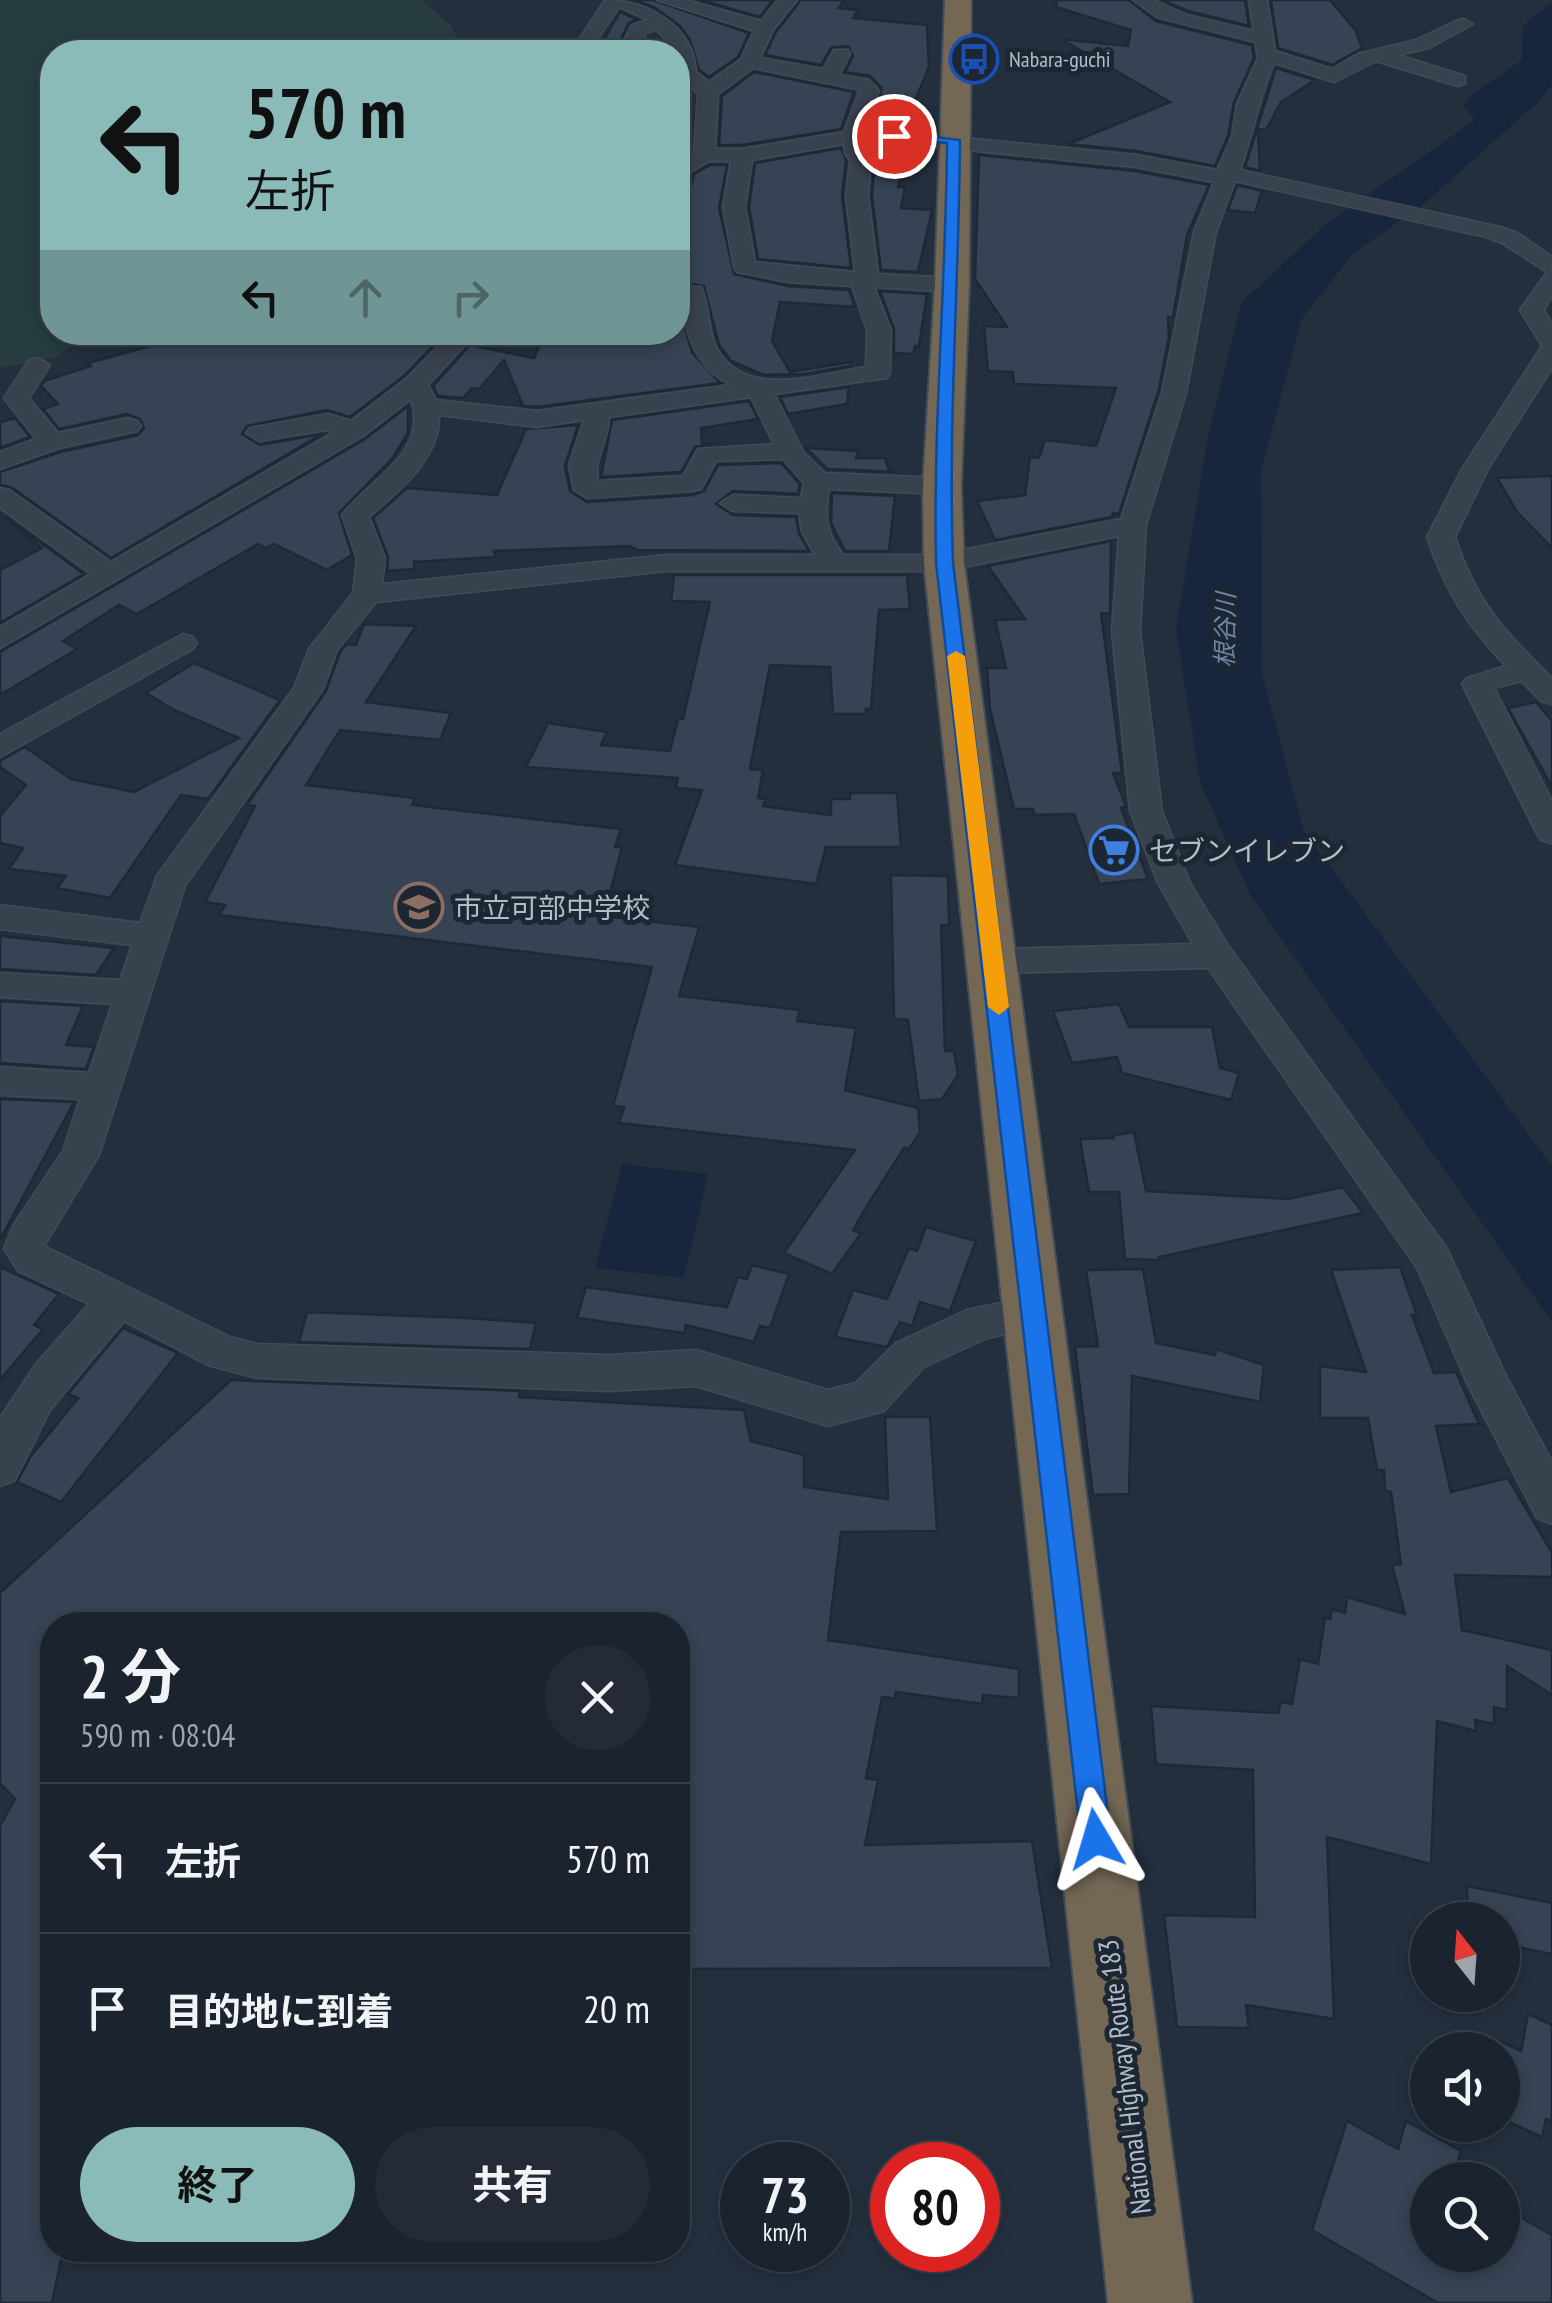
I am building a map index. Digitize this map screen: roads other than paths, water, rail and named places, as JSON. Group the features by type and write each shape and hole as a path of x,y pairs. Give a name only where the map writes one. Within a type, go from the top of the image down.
{"highway":[{"name":"National Highway Route 183","path":"958,0 952,285 942,486 945,562 1150,2303"}],"street":[{"path":"588,40 616,0 654,16 669,40"},
{"path":"666,0 765,28"},
{"path":"708,92 747,64 765,28 788,0"},
{"path":"1142,0 1148,8 1266,46 1334,76 1377,55 1422,44 1464,24"},
{"path":"1258,0 1266,46 1205,232 1174,393 1133,525 1126,630 1146,812 1174,883 1217,956 1432,1260 1489,1385 1552,1504"},
{"path":"634,40 639,29 659,24"},
{"path":"690,61 747,64 829,76 840,54"},
{"path":"1377,55 1458,80"},
{"path":"690,77 708,92"},
{"path":"420,395 537,420 878,373 880,342 863,288 868,280 857,196 860,158 855,154 854,135 869,91 862,84 832,80"},
{"path":"704,155 708,92"},
{"path":"690,165 704,155 742,156 854,135 954,140 1136,161 1291,188 1492,232 1510,238 1552,268"},
{"path":"742,156 734,206 744,267 788,275 952,285"},
{"path":"1543,682 1484,626 1453,574 1441,537 1475,470 1552,347 1532,310 1552,278"},
{"path":"690,292 693,292 694,325 723,371 760,391 804,472 815,494 812,532 834,562"},
{"path":"0,639 420,395 457,345"},
{"path":"38,364 16,398 52,442"},
{"path":"420,395 424,429 412,460 354,515 370,558 367,594 323,650 308,689 169,884 80,1155 27,1237 24,1249 32,1260 119,1299 222,1353 257,1362 609,1373 696,1368 828,1408 869,1398 910,1354 981,1322 1034,1313"},
{"path":"596,413 598,430 579,470 587,490 692,483 707,454 790,452"},
{"path":"259,433 328,422 354,431"},
{"path":"0,461 52,442 128,426"},
{"path":"732,503 942,486"},
{"path":"0,496 110,574"},
{"path":"367,594 667,563 945,562 1133,525"},
{"path":"0,747 183,643"},
{"path":"1543,682 1477,684 1552,832"},
{"path":"0,917 152,936"},
{"path":"994,961 1217,956"},
{"path":"0,985 133,993"},
{"path":"0,1081 101,1087"},
{"path":"0,1467 10,1433 36,1392 119,1299"}],"water":[{"name":"根谷川","path":"1552,2 1552,85 1537,103 1418,209 1353,253 1301,320 1261,472 1262,674 1304,831 1552,1166 1552,1322 1251,896 1200,782 1176,629 1207,442 1242,302 1326,224 1475,120 1463,105 1472,94 1522,60 1523,26"},
{"path":"622,1164 708,1174 684,1278 595,1268"}],"place":[{"name":"Nabara-guchi","path":"974,59"},
{"name":"セブンイレブン","path":"1114,850"},
{"name":"市立可部中学校","path":"419,907"}]}
